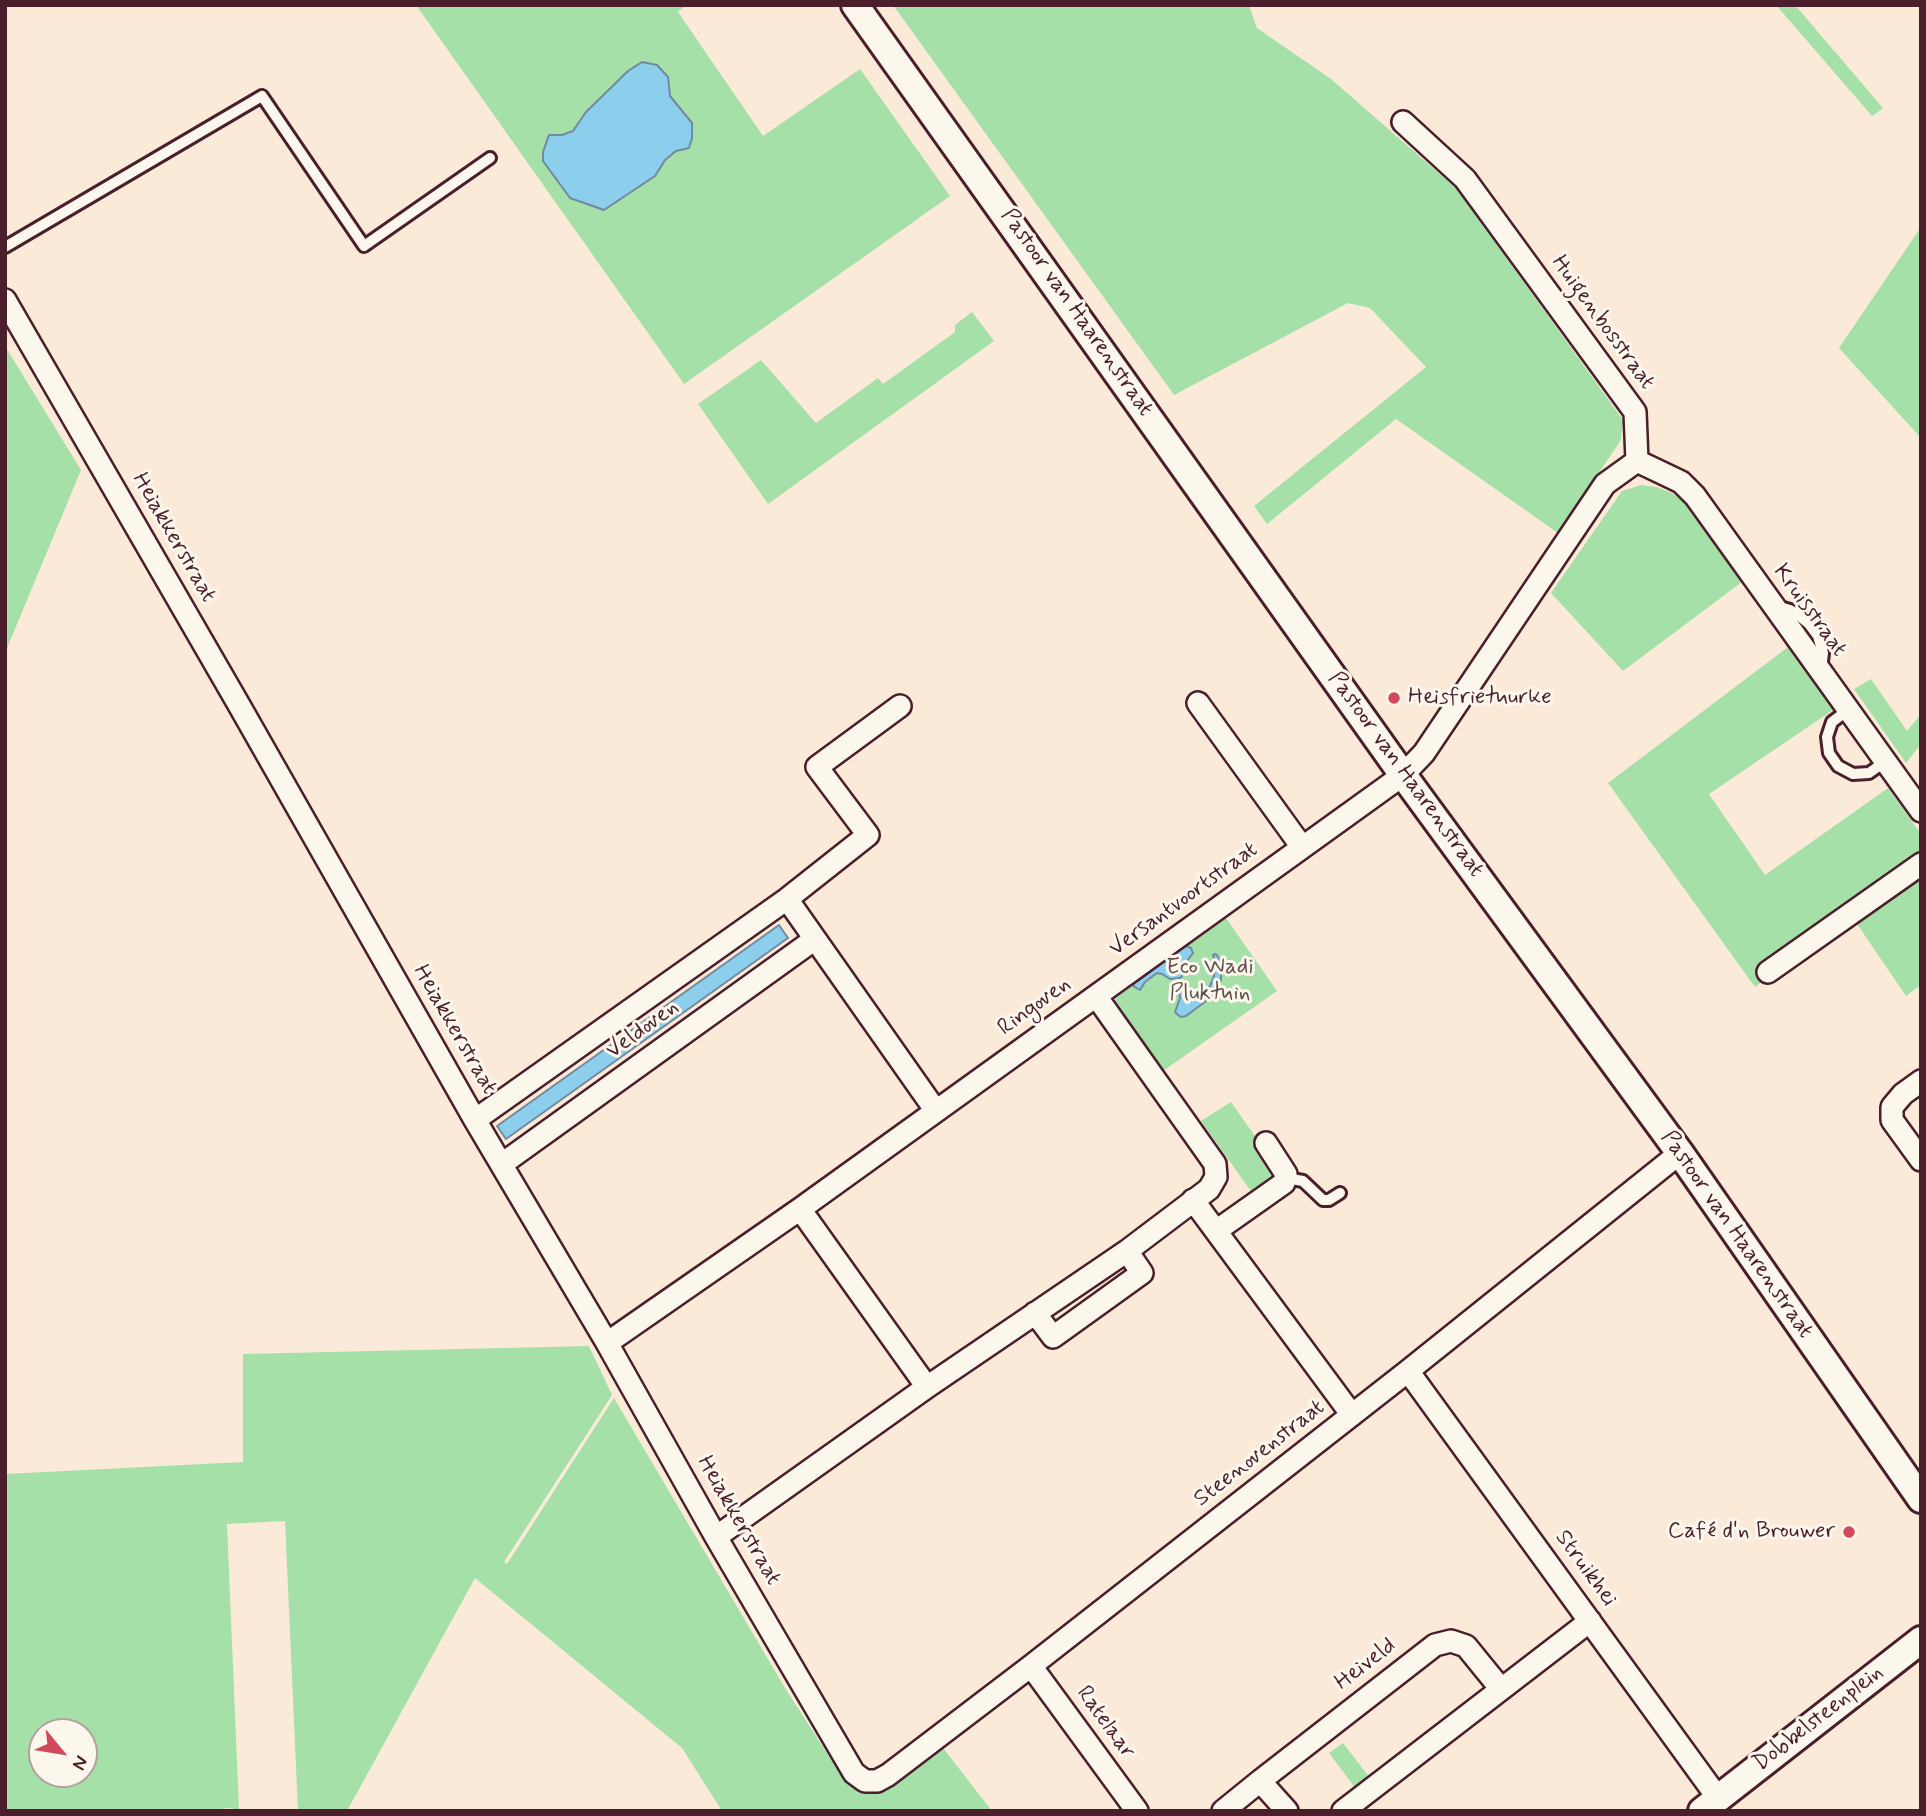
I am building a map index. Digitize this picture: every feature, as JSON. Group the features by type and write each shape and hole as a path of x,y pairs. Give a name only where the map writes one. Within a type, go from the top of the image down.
{"street":[{"name":"Pastoor van Haarenstraat","path":"855,5 1403,775 1687,1158 1814,1339 1921,1499"},
{"name":"Huigenbosstraat","path":"1403,122 1465,179 1635,412 1637,461"},
{"name":"Heiakkerstraat","path":"5,300 475,1120 607,1343 716,1537 854,1773 865,1781"},
{"path":"1403,775 1424,753 1605,484 1637,461"},
{"name":"Kruisstraat","path":"1637,461 1681,482 1695,496 1921,811"},
{"path":"1198,703 1302,847"},
{"name":"Veldoven","path":"475,1120 787,899 868,835 817,766 900,706"},
{"name":"Versantvoortstraat","path":"1096,996 1403,775"},
{"path":"1768,972 1921,864"},
{"path":"787,899 936,1111"},
{"name":"Veldoven","path":"502,1164 815,939"},
{"name":"Ringoven","path":"607,1343 800,1209 1096,996 1215,1164 1216,1177 1209,1189 1127,1251 927,1387 716,1537"},
{"path":"1921,1081 1903,1094 1892,1107 1892,1120 1921,1160"},
{"path":"1216,1231 1284,1183 1286,1174 1266,1143"},
{"name":"Steenovenstraat","path":"865,1781 877,1781 888,1775 1687,1158"},
{"path":"1193,1200 1352,1415"},
{"path":"800,1209 927,1387"},
{"path":"1035,1313 1053,1337 1142,1273 1127,1251"},
{"name":"Struikhei","path":"1408,1371 1590,1621 1710,1804"},
{"path":"1343,1811 1590,1621"},
{"name":"Dobbelsteenplein","path":"1710,1804 1921,1640"},
{"name":"Heiveld","path":"1223,1811 1435,1645 1451,1641 1466,1646 1502,1689"},
{"name":"Ratelaar","path":"1031,1666 1137,1811"},
{"path":"1260,1782 1287,1811"}],"lane":[{"path":"5,247 262,96 364,246 490,158"},
{"path":"1848,710 1832,722 1827,737 1829,753 1838,766 1853,774 1869,773 1886,761"},
{"path":"1286,1178 1303,1181 1323,1200 1340,1193"}],"green space":[{"path":"416,5 686,5 678,12 763,136 860,69 950,196 684,384"},
{"path":"893,5 1249,5 1257,28 1331,79 1456,188 1623,420 1621,440 1558,533 1396,419 1267,524 1254,506 1426,367 1370,308 1348,303 1174,395"},
{"path":"1776,5 1795,5 1883,108 1872,116"},
{"path":"1921,227 1921,438 1839,348"},
{"path":"972,312 994,341 768,504 698,404 761,360 816,423 878,378 883,384 955,332 955,325"},
{"path":"5,346 81,470 5,653"},
{"path":"1641,485 1672,493 1687,504 1742,582 1623,671 1551,593 1622,491"},
{"path":"1788,647 1833,710 1709,794 1765,875 1888,788 1921,834 1921,985 1906,996 1853,918 1755,987 1608,783"},
{"path":"1871,679 1907,731 1921,714 1921,744 1906,763 1854,689"},
{"name":"Eco Wadi Pluktuin","path":"1224,915 1277,991 1163,1071 1115,1004 1116,995"},
{"path":"1231,1102 1257,1139 1252,1144 1276,1177 1253,1194 1201,1121"},
{"path":"589,1346 612,1395 504,1562 507,1564 614,1398 785,1688 847,1784 862,1787 940,1744 992,1811 722,1811 682,1748 475,1578 347,1811 298,1811 285,1521 227,1524 239,1810 5,1811 5,1474 243,1462 243,1354"},
{"path":"1343,1743 1370,1778 1356,1789 1329,1753"}],"water":[{"path":"642,62 657,65 668,77 670,96 692,123 689,148 676,151 665,160 655,176 604,210 570,198 543,161 549,135 562,135 573,131 586,112 628,71"},
{"path":"779,925 788,938 506,1139 497,1126"},
{"path":"1186,946 1191,948 1193,953 1187,961 1188,970 1180,978 1170,979 1157,973 1145,982 1140,990 1133,986 1135,983"},
{"path":"1216,954 1220,960 1221,980 1216,991 1186,1016 1181,1017 1175,1012 1180,998 1179,985 1184,981 1191,997 1198,997 1210,986 1214,976 1213,955"}],"place":[{"name":"Heisfrietuurke","path":"1394,698"},
{"name":"Café d'n Brouwer","path":"1849,1532"}]}
